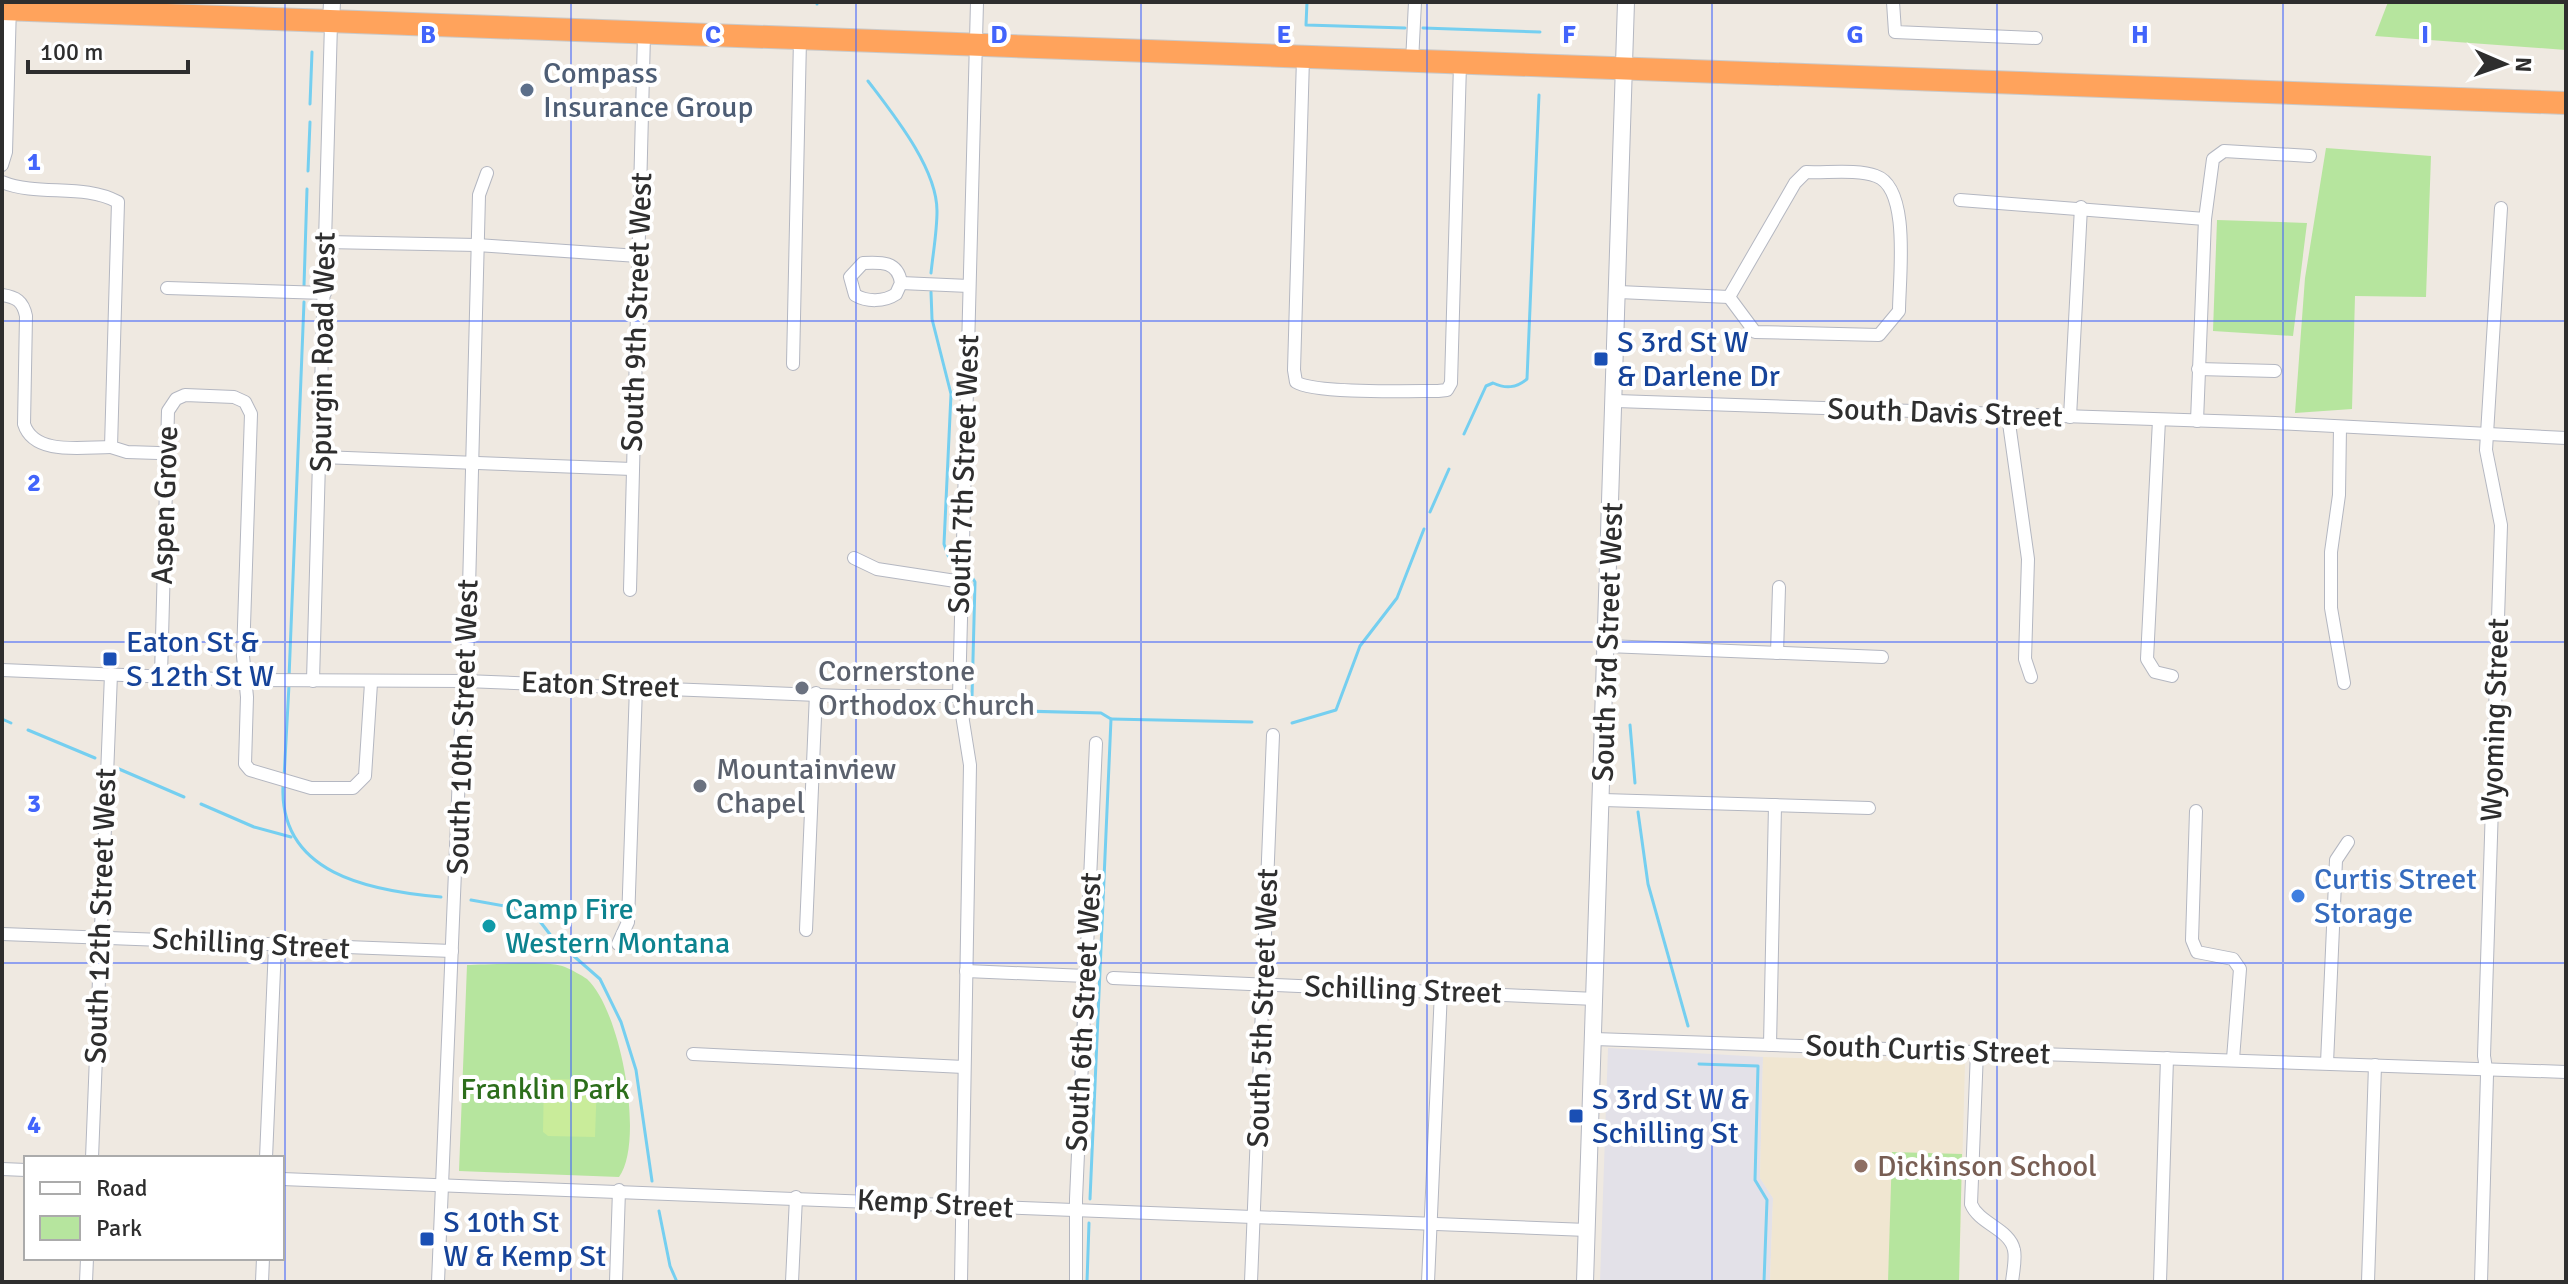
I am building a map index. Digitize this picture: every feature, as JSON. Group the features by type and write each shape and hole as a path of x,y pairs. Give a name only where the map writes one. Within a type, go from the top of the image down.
{"highway":[{"path":"7,7 332,12 644,34 2566,103"}],"main road":[{"name":"South 3rd Street West","path":"1585,1282 1616,401 1626,2"}],"street":[{"name":"South 7th Street West","path":"961,1282 970,765 959,696 977,2"},
{"path":"1412,62 1415,2"},
{"path":"1893,2 1895,32 2036,38"},
{"path":"2,165 6,152 7,7"},
{"name":"Spurgin Road West","path":"313,681 332,12"},
{"name":"South 9th Street West","path":"630,590 644,34"},
{"path":"793,364 800,39"},
{"path":"1303,58 1296,382 1302,386 1329,388 1447,390 1451,383 1460,64"},
{"path":"2197,421 2205,219 2213,159 2224,151 2310,156"},
{"path":"1806,172 1875,175 1891,185 1899,204 1899,311 1879,335 1755,332 1729,297 1795,183 1806,172"},
{"name":"South 10th Street West","path":"438,1282 465,681 479,195 487,173"},
{"path":"2,182 23,191 103,194 118,202 111,447"},
{"path":"1960,200 2205,219"},
{"path":"2070,417 2081,207"},
{"name":"Wyoming Street","path":"2481,1282 2487,1075 2484,1069 2501,525 2490,479 2486,434 2501,208"},
{"path":"326,242 477,245 638,256"},
{"path":"901,283 969,286"},
{"path":"167,288 325,293"},
{"path":"1619,292 1729,297"},
{"path":"2,295 14,297 24,306 26,316 24,424 28,437 41,445 111,447 127,452 158,453"},
{"path":"2198,369 2275,371"},
{"name":"Aspen Grove","path":"161,676 168,411 176,399 185,395 234,397 245,402 251,414 244,680 245,764 250,770 295,785 346,790 365,776 371,683"},
{"name":"South Davis Street","path":"1616,401 2275,423 2566,438"},
{"path":"2008,416 2028,559 2025,659 2031,677"},
{"path":"2159,420 2147,659 2155,672 2172,676"},
{"path":"2340,427 2339,495 2331,552 2331,608 2344,683"},
{"path":"321,457 632,469"},
{"path":"854,558 877,569 962,582"},
{"path":"1777,653 1779,587"},
{"path":"1607,646 1882,657"},
{"name":"Eaton Street","path":"2,670 244,680 371,683 465,681 959,696"},
{"name":"South 12th Street West","path":"92,1156 111,674"},
{"path":"618,944 628,922 636,687"},
{"path":"806,930 816,693"},
{"name":"South 5th Street West","path":"1251,1282 1273,735"},
{"name":"South 6th Street West","path":"1076,1282 1076,1210 1096,743"},
{"path":"1603,800 1869,808"},
{"path":"1770,1045 1775,805"},
{"path":"2196,811 2192,940 2197,952 2233,959 2240,969 2233,1059"},
{"path":"2327,1063 2336,860 2348,842"},
{"name":"Schilling Street","path":"2,934 452,951"},
{"path":"266,1156 275,946"},
{"path":"966,971 1086,976"},
{"name":"Schilling Street","path":"1113,978 1596,999"},
{"path":"1428,1282 1441,991"},
{"name":"South Curtis Street","path":"1594,1039 2566,1072"},
{"path":"1977,1051 1971,1204 1975,1216 2007,1239 2014,1248 2012,1282"},
{"path":"693,1054 964,1067"},
{"path":"2160,1282 2167,1058"},
{"path":"2368,1282 2375,1065"},
{"path":"2,1169 24,1170"},
{"name":"Kemp Street","path":"284,1179 1587,1230"},
{"path":"616,1282 619,1190"},
{"path":"792,1282 796,1197"},
{"path":"86,1282 87,1260"},
{"path":"262,1282 263,1260"}],"shaded area":[{"path":"1608,1048 1763,1057 1760,1178 1773,1198 1770,1282 1600,1282"},
{"name":"Dickinson School","path":"1763,1057 1965,1063 1959,1282 1770,1282 1773,1198 1760,1178"}],"green space":[{"path":"2388,2 2566,2 2566,50 2375,36"},
{"path":"2326,148 2431,156 2426,297 2355,296 2352,409 2295,413 2305,278"},
{"path":"2217,220 2307,223 2293,336 2213,331"},
{"name":"Franklin Park","path":"467,965 557,965 587,979 599,995 610,1018 626,1076 630,1136 619,1177 459,1171"},
{"path":"544,1079 597,1080 595,1137 548,1136 543,1132"},
{"path":"1892,1152 1962,1154 1959,1282 1888,1282"}],"waterway":[{"path":"1307,2 1306,25 1405,28"},
{"path":"1423,28 1540,32"},
{"path":"310,104 312,52"},
{"path":"868,81 912,142 930,177 937,211 931,273"},
{"path":"1464,434 1486,386 1493,383 1511,387 1527,379 1539,95"},
{"path":"308,171 310,122"},
{"path":"304,286 307,189"},
{"path":"931,292 932,319 951,394 944,544 949,558"},
{"path":"289,678 304,302"},
{"path":"1430,512 1449,469"},
{"path":"1292,723 1336,710 1360,646 1397,598 1424,529"},
{"path":"967,569 975,582 972,697 981,710 1101,713 1111,719 1090,1199"},
{"path":"284,778 289,685"},
{"path":"2,719 11,723"},
{"path":"1111,719 1252,722"},
{"path":"1630,725 1635,783"},
{"path":"28,730 95,758"},
{"path":"119,769 184,797"},
{"path":"283,785 286,815 296,839 313,858 334,872 359,882 441,897"},
{"path":"201,804 254,827 291,837"},
{"path":"1638,812 1648,884 1688,1026"},
{"path":"471,900 532,911 552,937 600,979 621,1022 636,1070 652,1181"},
{"path":"1699,1064 1758,1066 1755,1180 1767,1200 1764,1282"},
{"path":"659,1211 670,1266 677,1282"},
{"path":"1087,1282 1089,1223"}],"place":[{"name":"Compass Insurance Group","path":"527,90"},
{"name":"S 3rd St W & Darlene Dr","path":"1601,359"},
{"name":"Eaton St & S 12th St W","path":"110,659"},
{"name":"Cornerstone Orthodox Church","path":"802,688"},
{"name":"Mountainview Chapel","path":"700,786"},
{"name":"Curtis Street Storage","path":"2298,896"},
{"name":"Camp Fire Western Montana","path":"489,926"},
{"name":"S 3rd St W & Schilling St","path":"1576,1116"},
{"name":"Dickinson School","path":"1861,1166"},
{"name":"S 10th St W & Kemp St","path":"427,1239"}]}
